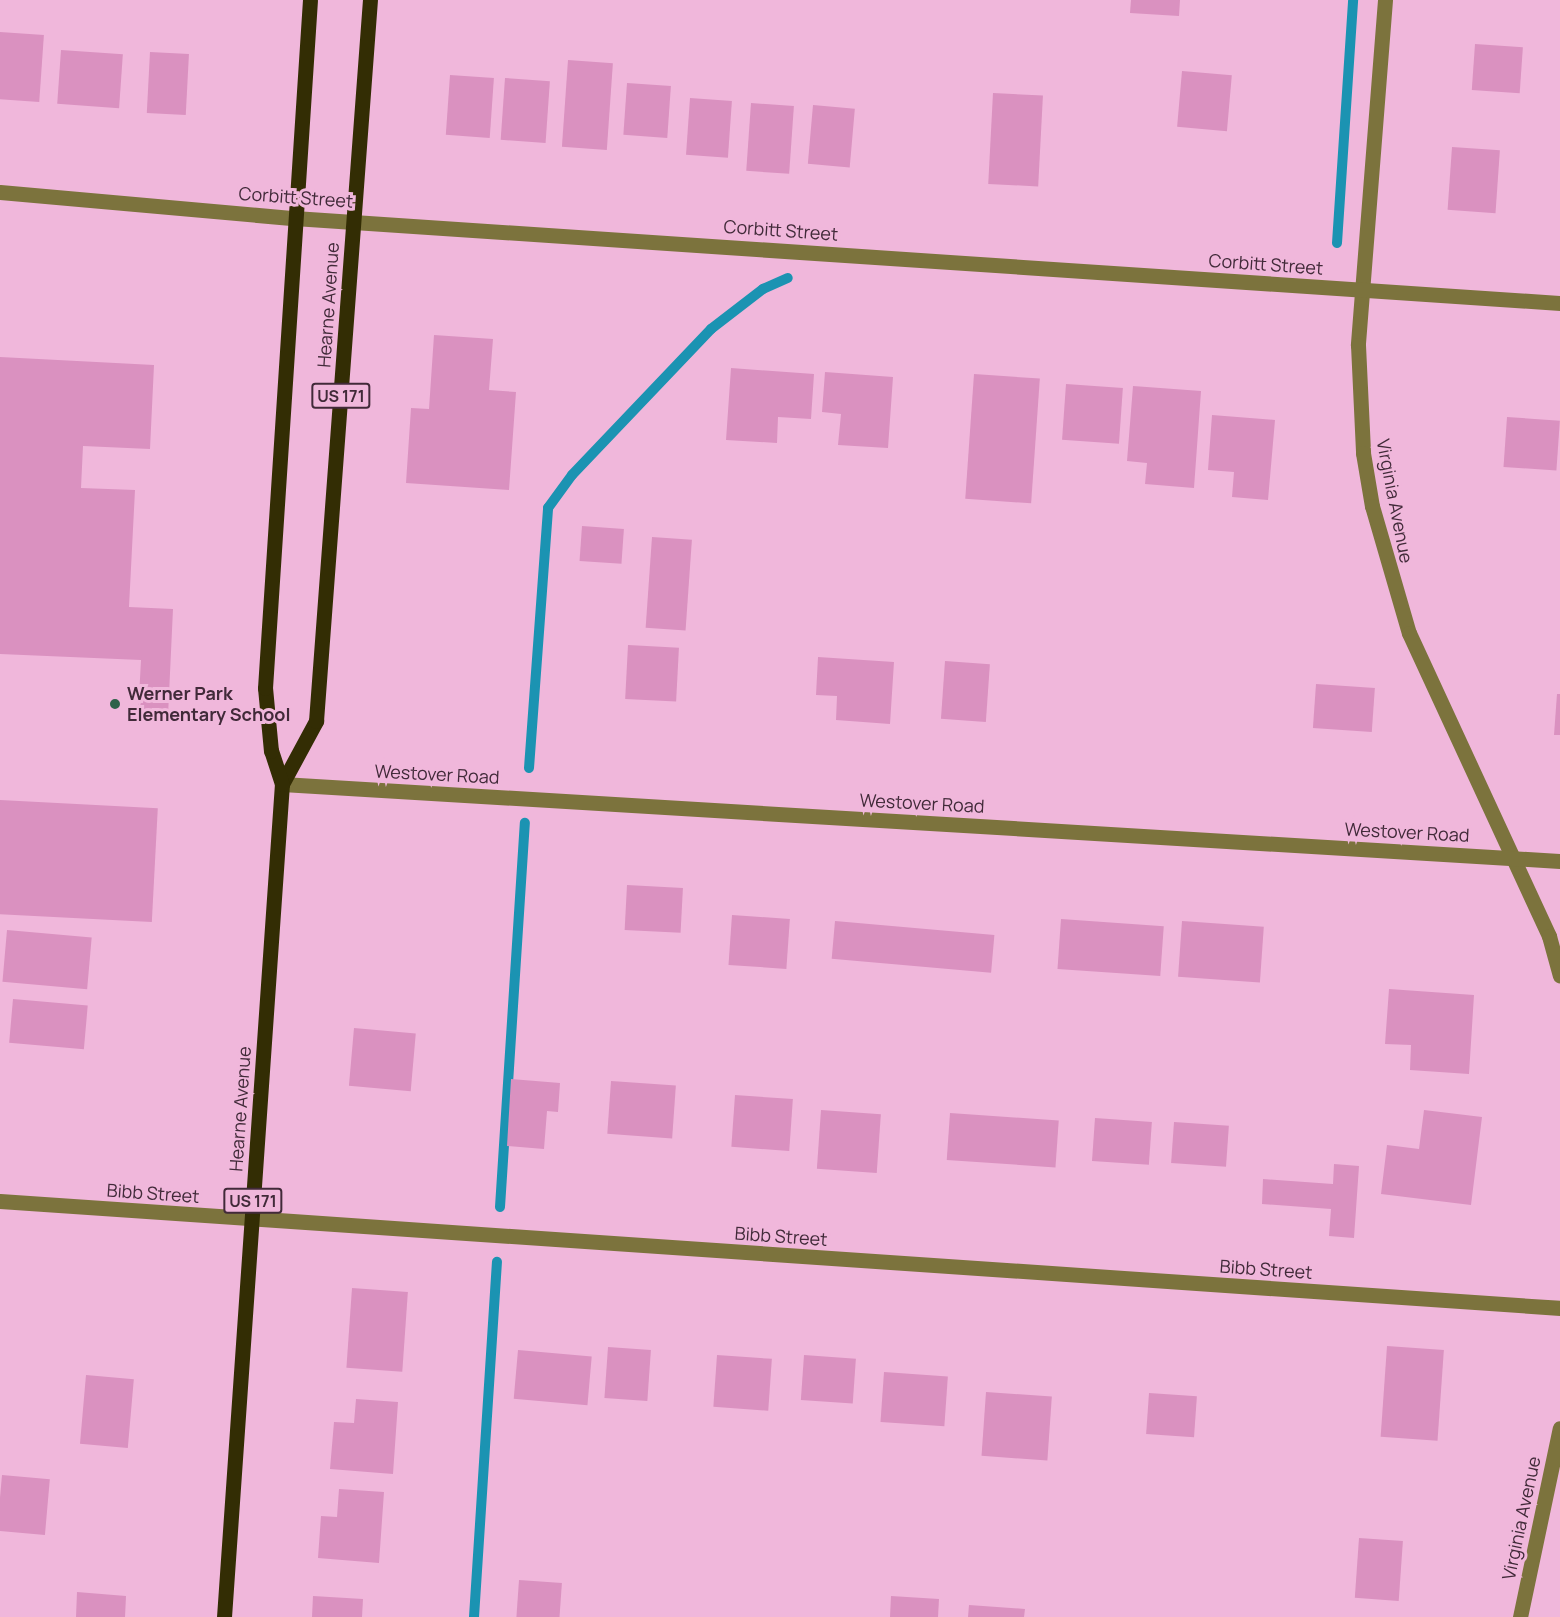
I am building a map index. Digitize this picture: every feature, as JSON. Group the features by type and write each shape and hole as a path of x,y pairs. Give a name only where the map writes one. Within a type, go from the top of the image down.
{"main road":[{"name":"Hearne Avenue","path":"224,1617 282,784 267,730 266,688 294,218 310,0"},
{"name":"Hearne Avenue","path":"282,784 316,721 370,0"}],"street":[{"name":"Virginia Avenue","path":"1385,0 1358,345 1363,453 1386,560 1434,694 1514,858 1549,936 1560,976"},
{"name":"Corbitt Street","path":"0,192 294,218 354,220 1560,303"},
{"name":"Westover Road","path":"282,784 1560,861"},
{"name":"Bibb Street","path":"0,1202 251,1220 430,1229 1560,1308"},
{"name":"Virginia Avenue","path":"1520,1617 1560,1428"}],"building":[{"path":"1131,0 1180,0 1179,16 1130,13"},
{"path":"0,32 44,35 39,102 0,99"},
{"path":"1475,44 1523,47 1520,93 1472,90"},
{"path":"61,50 123,54 119,108 57,104"},
{"path":"150,52 189,54 186,115 147,113"},
{"path":"568,60 613,63 607,150 562,147"},
{"path":"1182,71 1232,75 1227,131 1177,127"},
{"path":"450,75 494,78 490,138 446,135"},
{"path":"505,78 550,81 546,143 501,140"},
{"path":"627,83 671,86 667,138 623,135"},
{"path":"993,93 1043,96 1038,186 988,184"},
{"path":"690,98 732,101 728,158 686,155"},
{"path":"751,103 794,106 789,174 746,171"},
{"path":"813,105 855,109 850,167 808,164"},
{"path":"1452,147 1500,150 1495,213 1448,210"},
{"path":"434,335 493,339 489,390 516,392 509,490 406,483 411,408 429,409"},
{"path":"0,357 154,365 150,449 83,446 81,488 135,490 129,607 173,609 168,716 138,715 141,660 0,654"},
{"path":"731,368 814,374 811,419 778,417 777,443 726,440"},
{"path":"825,372 893,377 888,448 838,445 841,414 822,412"},
{"path":"974,374 1040,379 1031,503 965,499"},
{"path":"1066,384 1123,388 1119,444 1062,440"},
{"path":"1133,386 1201,391 1194,488 1145,484 1147,463 1127,461"},
{"path":"1212,415 1275,420 1268,500 1232,497 1234,472 1208,470"},
{"path":"1507,417 1560,421 1556,471 1504,467"},
{"path":"582,526 624,529 621,564 580,561"},
{"path":"652,537 692,540 686,631 646,628"},
{"path":"628,645 679,648 676,702 625,699"},
{"path":"818,657 894,662 890,724 836,720 837,696 816,695"},
{"path":"945,661 990,664 986,722 941,719"},
{"path":"1316,684 1375,688 1372,732 1313,728"},
{"path":"1557,694 1560,694 1560,735 1554,735"},
{"path":"0,800 158,808 152,922 0,914"},
{"path":"627,885 683,888 681,933 625,930"},
{"path":"732,915 790,919 786,969 729,965"},
{"path":"1061,919 1164,926 1160,976 1058,969"},
{"path":"835,921 994,935 991,973 832,959"},
{"path":"1182,921 1264,927 1260,983 1178,977"},
{"path":"7,930 92,937 87,989 2,982"},
{"path":"1389,989 1474,995 1469,1074 1410,1070 1411,1045 1385,1044"},
{"path":"13,999 88,1006 84,1049 9,1043"},
{"path":"354,1028 416,1033 411,1091 349,1086"},
{"path":"511,1079 560,1083 558,1112 547,1111 544,1149 507,1146"},
{"path":"611,1081 676,1086 672,1138 607,1134"},
{"path":"735,1095 793,1099 789,1151 731,1147"},
{"path":"821,1110 881,1114 877,1173 817,1169"},
{"path":"1424,1110 1482,1117 1471,1205 1381,1194 1387,1145 1419,1149"},
{"path":"950,1113 1059,1121 1055,1167 947,1160"},
{"path":"1095,1118 1152,1122 1149,1165 1092,1161"},
{"path":"1174,1122 1229,1126 1226,1167 1171,1163"},
{"path":"1334,1164 1359,1166 1354,1238 1329,1236 1331,1209 1262,1204 1263,1179 1333,1184"},
{"path":"352,1288 408,1292 402,1372 346,1368"},
{"path":"1387,1346 1444,1350 1438,1441 1381,1437"},
{"path":"608,1347 651,1350 647,1401 604,1398"},
{"path":"518,1350 592,1356 587,1405 514,1399"},
{"path":"717,1355 772,1359 768,1411 713,1407"},
{"path":"804,1355 856,1359 853,1404 801,1400"},
{"path":"884,1372 948,1376 944,1426 881,1422"},
{"path":"86,1375 134,1379 128,1448 80,1444"},
{"path":"986,1392 1052,1397 1047,1460 982,1456"},
{"path":"1149,1393 1197,1396 1194,1437 1146,1434"},
{"path":"356,1399 398,1402 393,1474 330,1469 334,1422 354,1423"},
{"path":"2,1475 50,1479 45,1535 0,1531"},
{"path":"339,1489 384,1492 379,1563 318,1558 321,1516 337,1517"},
{"path":"1359,1538 1403,1541 1399,1601 1355,1598"},
{"path":"519,1580 562,1583 560,1617 516,1617"},
{"path":"77,1592 126,1596 125,1617 76,1617"},
{"path":"313,1596 363,1599 362,1617 312,1617"},
{"path":"891,1596 939,1599 938,1617 890,1617"},
{"path":"969,1605 1025,1609 1024,1617 968,1617"}],"waterway":[{"path":"1337,243 1353,0"},
{"path":"529,768 548,508 572,475 711,329 763,289 788,278"},
{"path":"500,1207 525,823"},
{"path":"474,1617 497,1262"}],"place":[{"name":"Werner Park Elementary School","path":"115,704"}]}
